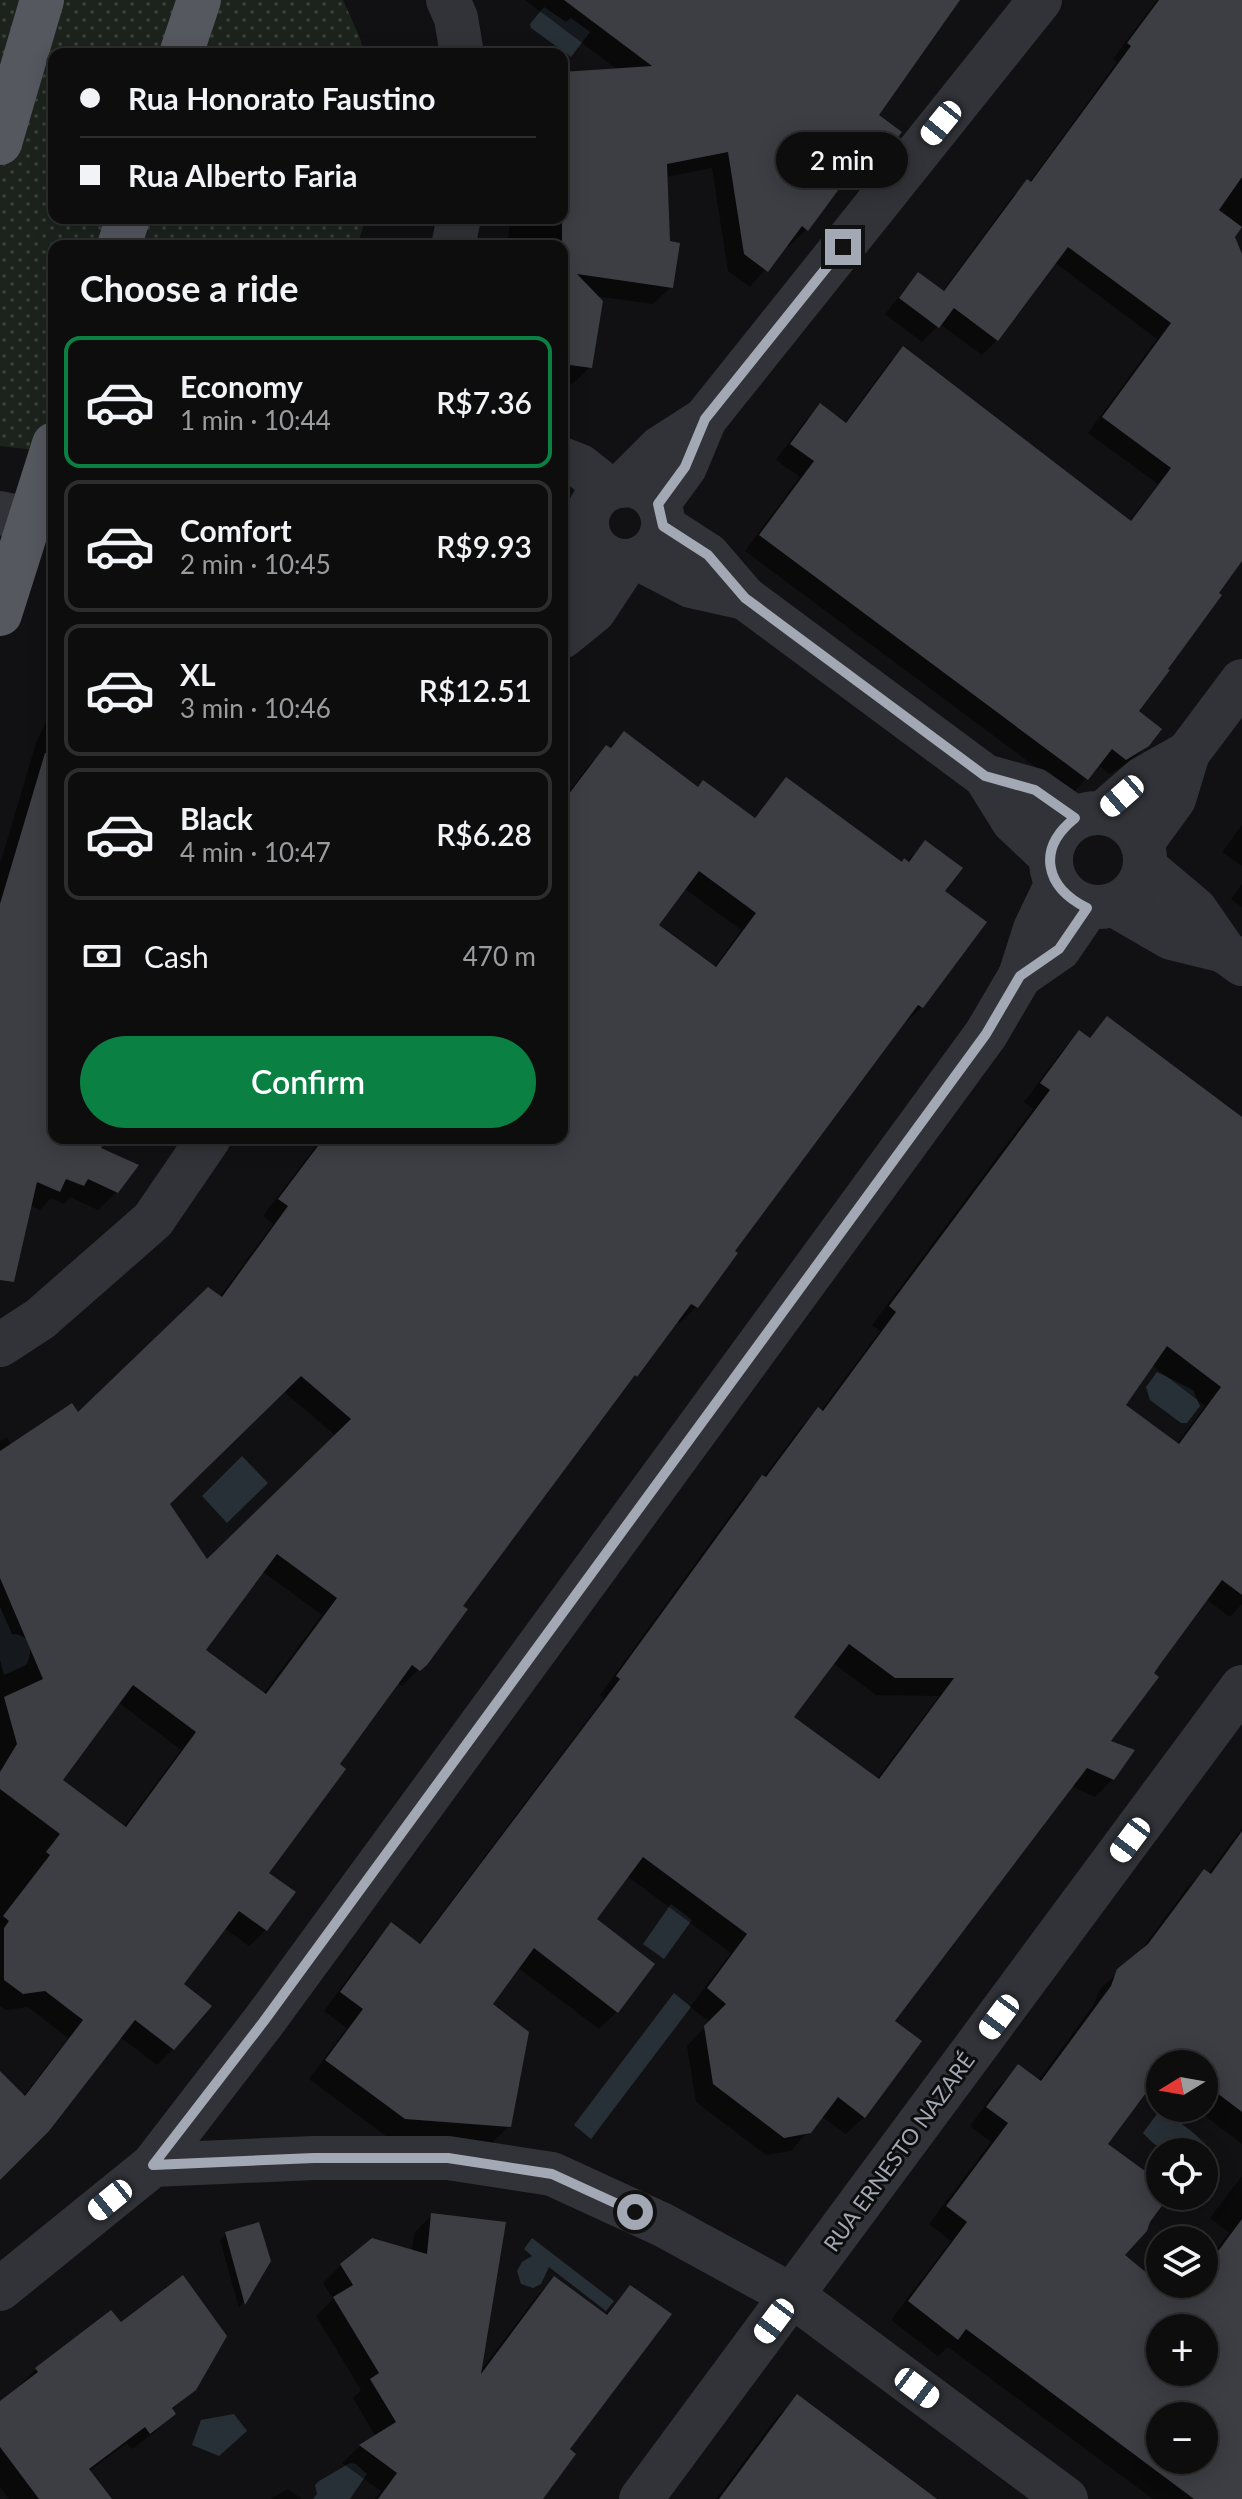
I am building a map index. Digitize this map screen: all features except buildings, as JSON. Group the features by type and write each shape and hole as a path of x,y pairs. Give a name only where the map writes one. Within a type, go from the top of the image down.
{"highway":[{"path":"0,143 42,0"},
{"path":"183,48 199,0"},
{"path":"0,614 48,461"}],"street":[{"path":"448,0 456,18 461,48"},
{"path":"568,632 594,611 618,519 685,467 705,419 1040,0"},
{"path":"568,461 580,466 618,519 691,586 745,598 985,776 1035,790 1089,816 1117,817 1129,825 1144,855 1195,909 1233,958"},
{"path":"1077,888 1127,898 1138,886 1144,855 1174,799 1188,753 1242,681"},
{"path":"0,2289 153,2165 264,2021 986,1034 1020,976 1059,949 1077,888 1054,841 1063,827 1089,816 1142,779 1188,753"},
{"path":"985,776 1013,821 1077,888 1171,938 1233,958"},
{"path":"0,1345 40,1319 153,1220 205,1144"},
{"name":"RUA ERNESTO NAZARÉ","path":"641,2499 1242,1687"},
{"path":"153,2165 314,2158 448,2158 552,2174 663,2225 793,2296 1066,2499"}],"shaded area":[{"path":"0,0 343,0 362,48 48,48 48,224 364,224 359,240 48,240 48,451 0,446"},
{"path":"544,7 566,22 571,18 590,32 571,57 568,48 559,48 531,28 530,24"},
{"path":"1157,1372 1193,1390 1200,1406 1187,1423 1181,1423 1150,1400 1146,1387"},
{"path":"242,1456 268,1483 227,1523 202,1496"},
{"path":"0,1607 12,1634 27,1640 30,1649 26,1665 4,1675 0,1660"},
{"path":"671,1904 692,1920 664,1959 643,1944"},
{"path":"674,1993 691,2007 591,2139 574,2125"},
{"path":"1151,2122 1179,2122 1199,2138 1148,2138 1143,2133"},
{"path":"532,2238 614,2301 606,2311 549,2267 541,2284 533,2288 521,2284 517,2271 522,2262 532,2256 524,2249"},
{"path":"234,2414 247,2431 219,2456 192,2445 201,2420"},
{"path":"350,2463 356,2464 367,2474 350,2499 313,2499 317,2494 315,2485 319,2481"}],"route":[{"path":"635,2212 552,2174 448,2158 314,2158 153,2165 264,2021 986,1034 1020,976 1059,949 1087,908 1056,885 1052,873 1050,856 1054,841 1063,827 1075,818 1035,790 985,776 745,598 708,555 663,526 658,504 685,467 705,419 843,247"}]}
